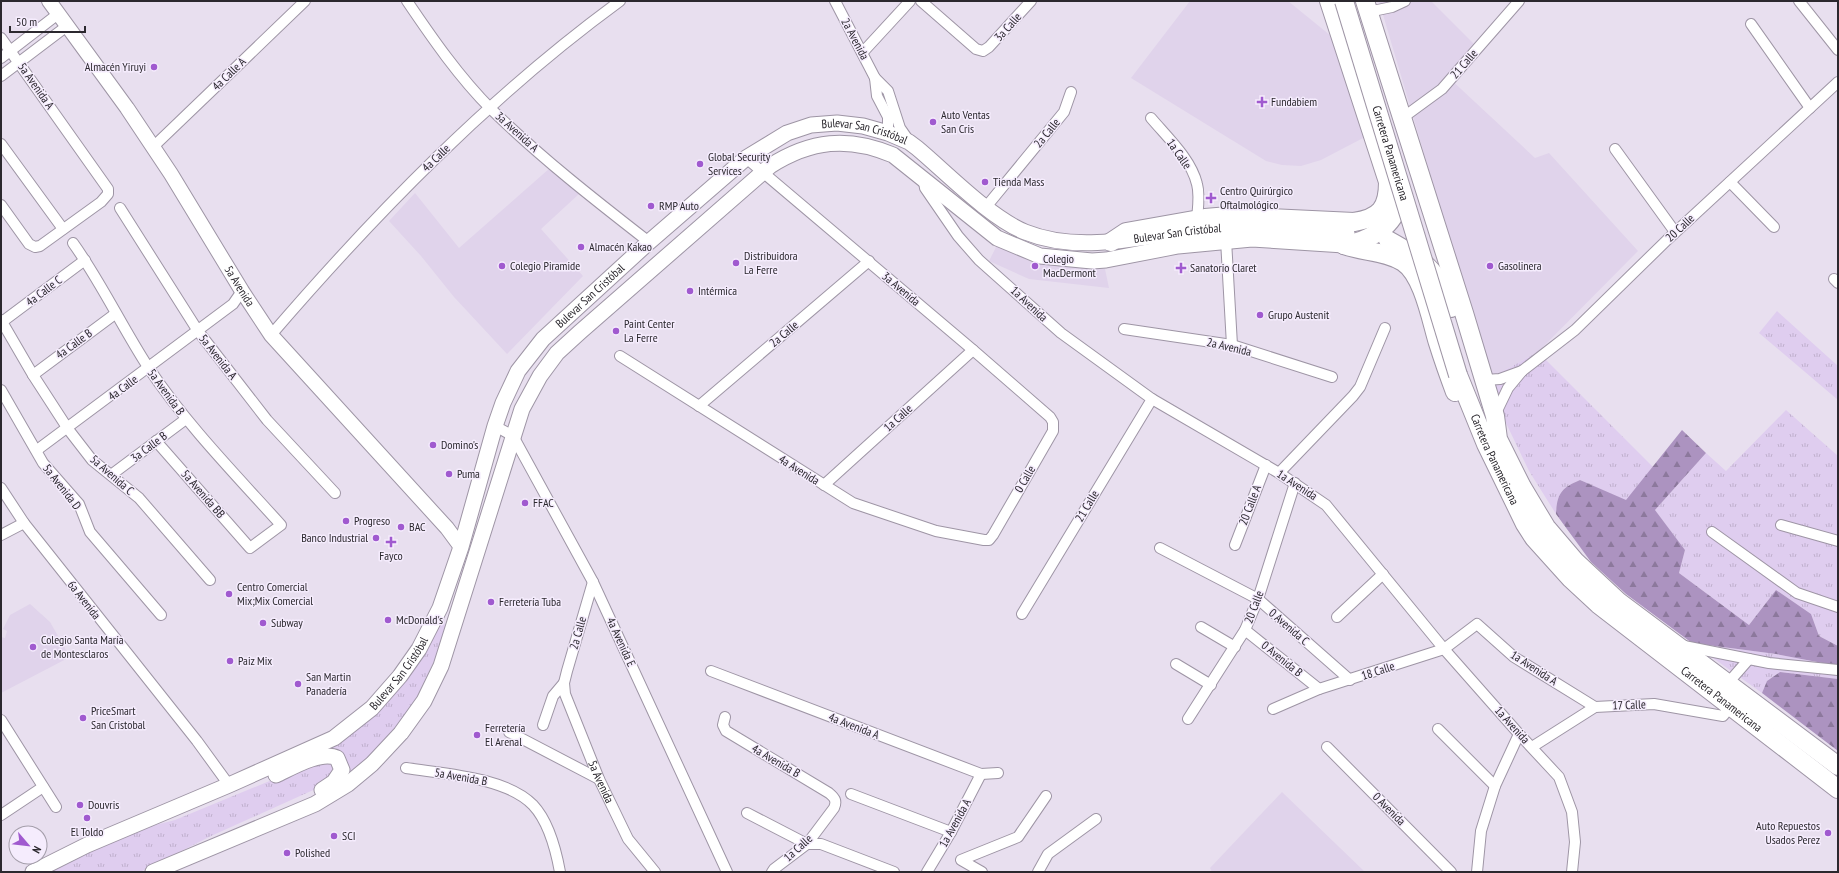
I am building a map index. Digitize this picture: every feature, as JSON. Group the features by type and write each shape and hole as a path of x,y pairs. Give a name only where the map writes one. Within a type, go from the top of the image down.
{"highway":[{"path":"1111,242 1126,232 1197,219 1229,216 1354,222 1373,217 1380,212 1386,204 1388,182 1329,1"},
{"name":"Carretera Panamericana","path":"1344,1 1458,375 1486,444 1525,524 1534,538 1571,579 1598,604 1838,789"},
{"path":"1345,239 1359,243 1368,239 1388,222 1398,205 1401,183 1396,144 1363,5"},
{"name":"Carretera Panamericana","path":"1363,5 1485,380 1495,416 1498,438 1522,487 1546,527 1575,561 1619,602 1838,766"},
{"path":"1345,239 1358,250 1381,254 1397,259 1412,270 1420,287 1467,428 1498,490 1525,524"},
{"path":"1388,240 1416,256 1429,267 1439,280 1447,296 1483,410 1498,438"}],"main road":[{"name":"Bulevar San Cristóbal","path":"33,872 87,845 229,785 334,738 372,708 400,676 423,643 440,608 461,547 495,426 503,403 518,371 543,339 649,242 746,158 787,133 811,125 837,123 862,126 888,133 909,142 1006,222 1023,231 1045,239 1079,242 1111,242 1189,231 1228,228 1345,239"},
{"name":"Bulevar San Cristóbal","path":"153,872 314,804 348,784 372,764 401,732 424,701 441,666 513,436 526,402 540,376 557,353 770,166 789,154 832,143 850,143 878,148 893,155 997,238 1040,256 1092,261 1106,260 1178,246 1226,240 1345,239"},
{"path":"452,634 450,618 452,606 467,558 461,547"},
{"path":"129,828 173,817 320,756 333,756 337,758 341,764 342,770 340,775 334,782 324,789 268,816 211,840 172,863"}],"street":[{"name":"5a Avenida","path":"49,1 127,108 153,147 271,335 447,528 461,547"},
{"name":"4a Calle A","path":"153,147 305,1"},
{"name":"3a Avenida A","path":"407,1 427,31 490,108 596,201 649,242"},
{"name":"4a Calle","path":"271,335 340,256 377,217 452,144 490,108 554,52 620,1"},
{"name":"2a Avenida","path":"834,1 875,78 888,91 900,128 909,142"},
{"path":"862,52 910,1"},
{"name":"3a Calle","path":"921,1 976,49 983,50 990,47 1031,1"},
{"path":"1363,5 1392,7 1406,1"},
{"name":"21 Calle","path":"1401,119 1442,89 1519,1"},
{"path":"1799,1 1838,50"},
{"path":"1,58 58,14"},
{"path":"1751,24 1810,108"},
{"path":"1,76 67,26"},
{"name":"5a Avenida A","path":"1,38 108,189 108,194 101,202 63,229"},
{"name":"2a Avenida","path":"875,78 877,96 888,117 888,133"},
{"name":"20 Calle","path":"1495,416 1508,388 1522,371 1575,330 1675,232 1838,82"},
{"name":"2a Calle","path":"986,207 1064,112 1071,92"},
{"name":"1a Calle","path":"1151,118 1187,162 1197,184 1197,219"},
{"path":"1,144 63,229 40,246 35,247 29,244 1,205"},
{"path":"1616,149 1675,232"},
{"name":"3a Avenida","path":"746,158 973,350 1050,417 1053,422"},
{"name":"1a Avenida","path":"923,178 925,188 958,236 979,260 1061,333 1152,399 1266,465 1326,505 1444,649 1559,777 1572,812 1574,842 1572,872"},
{"path":"1730,182 1774,227"},
{"name":"5a Avenida A","path":"120,208 198,331 267,420 335,493"},
{"path":"1226,240 1232,345"},
{"name":"5a Avenida B","path":"73,243 85,260 115,314 149,368 186,419 280,525 250,548"},
{"name":"4a Calle C","path":"2,321 85,260"},
{"name":"2a Calle","path":"699,406 869,261"},
{"name":"4a Calle","path":"37,450 68,429 233,304 242,291"},
{"name":"4a Calle B","path":"33,375 115,314"},
{"name":"5a Avenida C","path":"2,321 33,375 68,429 92,460 139,498 210,580"},
{"path":"1279,473 1360,387 1385,328"},
{"name":"2a Avenida","path":"1124,329 1232,345 1332,377"},
{"name":"1a Calle","path":"824,486 973,350"},
{"name":"4a Avenida","path":"620,356 853,503 936,531 984,540 989,540 993,535"},
{"name":"20 Calle","path":"1485,380 1500,379 1522,371"},
{"name":"5a Avenida D","path":"1,390 37,450 43,463 79,504 90,532 160,615"},
{"name":"21 Calle","path":"1022,614 1152,399"},
{"name":"3a Calle B","path":"111,476 186,419"},
{"name":"0 Calle","path":"993,535 1053,431 1053,422"},
{"path":"495,426 513,436"},
{"name":"4a Avenida E","path":"513,436 593,582 727,872"},
{"name":"5a Avenida BB","path":"156,441 250,548"},
{"name":"20 Calle A","path":"1235,545 1266,465"},
{"name":"20 Calle","path":"1188,720 1245,630 1258,599 1295,483"},
{"name":"6a Avenida","path":"1,488 24,523 197,741 229,785"},
{"path":"1,535 24,523"},
{"path":"1781,525 1838,542"},
{"path":"1712,532 1797,593 1838,607"},
{"name":"0 Avenida C","path":"1160,548 1258,599 1350,680"},
{"path":"1338,617 1383,574"},
{"name":"2a Calle","path":"564,683 593,582"},
{"name":"18 Calle","path":"1273,709 1319,689 1444,649 1477,624"},
{"name":"1a Avenida A","path":"1477,624 1514,657 1595,707"},
{"path":"1201,628 1235,647"},
{"name":"0 Avenida B","path":"1245,630 1319,689"},
{"path":"1678,645 1749,659 1838,670"},
{"path":"1728,683 1749,659"},
{"path":"1176,664 1211,684"},
{"name":"4a Avenida A","path":"711,671 981,774 998,773"},
{"name":"5a Avenida","path":"564,683 565,694 599,780 628,839 655,872"},
{"path":"543,725 553,696 564,683"},
{"name":"17 Calle","path":"1532,747 1595,707 1654,704 1723,716 1731,706"},
{"name":"4a Avenida B","path":"725,717 723,725 726,731 829,793 834,797 836,802"},
{"path":"1,720 56,807"},
{"path":"1438,729 1495,786"},
{"path":"509,732 599,780"},
{"path":"1477,872 1481,831 1495,786 1519,734"},
{"name":"0 Avenida","path":"1327,747 1451,872"},
{"name":"5a Avenida B","path":"406,768 491,782 518,793 533,805 542,819 555,848 560,872"},
{"name":"1a Avenida A","path":"927,872 951,832 981,774"},
{"path":"1,815 43,787"},
{"path":"851,794 951,832"},
{"path":"982,872 961,860 1018,838 1046,796"},
{"name":"1a Calle","path":"772,872 774,868 807,844 834,808 836,802"},
{"path":"747,813 807,844 821,844 894,872"},
{"path":"1038,872 1048,854 1096,819"}],"shaded area":[{"name":"Fundabiem","path":"1190,1 1288,1 1336,40 1365,137 1321,160 1301,166 1282,165 1266,161 1131,78"},
{"path":"1379,1 1431,1 1476,46 1447,76 1535,158 1549,153 1638,251 1538,352 1490,378"},
{"name":"Colegio Piramide","path":"550,168 579,194 541,229 583,276 507,354 454,297 421,256 389,221 415,193 459,248"},
{"name":"Colegio MacDermont","path":"997,245 1034,263 1105,269 1109,288 1029,279 989,261"},
{"name":"Colegio Santa María de Montesclaros","path":"30,604 50,622 70,657 1,693 1,637 5,638 7,631 3,629 10,615"},
{"path":"1282,792 1365,872 1212,872 1210,868"}],"green space":[{"path":"1777,311 1838,366 1838,400 1759,333"},
{"path":"1538,352 1653,467 1626,501 1580,480 1568,486 1561,492 1556,514 1529,471 1506,423 1490,378"},
{"path":"1786,410 1838,456 1838,646 1819,636 1811,614 1776,590 1749,625 1679,573 1685,550 1655,510 1706,453 1726,471"},
{"path":"1682,430 1706,453 1655,510 1685,550 1679,573 1749,625 1776,590 1811,614 1819,636 1838,646 1838,666 1776,654 1692,643 1626,594 1591,562 1556,514 1561,492 1568,486 1580,480 1626,500"},
{"path":"444,617 445,631 440,648 416,699 396,731 343,781 346,768 345,758 338,751 325,747 348,733"},
{"path":"1692,643 1776,654 1838,666 1838,679 1780,672 1767,681 1762,693"},
{"path":"1780,672 1838,679 1838,751 1762,693 1767,681"},
{"path":"318,761 333,761 335,774 320,787 211,836 140,872 43,872 128,832 175,820"}],"place":[{"name":"Almacén Yiruyi","path":"154,67"},
{"name":"Fundabiem","path":"1262,102"},
{"name":"Auto Ventas San Cris","path":"933,122"},
{"name":"Global Security Services","path":"700,164"},
{"name":"Tienda Mass","path":"985,182"},
{"name":"Centro Quirúrgico Oftalmológico","path":"1211,198"},
{"name":"RMP Auto","path":"651,206"},
{"name":"Almacén Kakao","path":"581,247"},
{"name":"Distribuidora La Ferre","path":"736,263"},
{"name":"Colegio Piramide","path":"502,266"},
{"name":"Colegio MacDermont","path":"1035,266"},
{"name":"Gasolinera","path":"1490,266"},
{"name":"Sanatorio Claret","path":"1181,268"},
{"name":"Intérmica","path":"690,291"},
{"name":"Grupo Austenit","path":"1260,315"},
{"name":"Paint Center La Ferre","path":"616,331"},
{"name":"Domino's","path":"433,445"},
{"name":"Puma","path":"449,474"},
{"name":"FFAC","path":"525,503"},
{"name":"Progreso","path":"346,521"},
{"name":"BAC","path":"401,527"},
{"name":"Banco Industrial","path":"376,538"},
{"name":"Fayco","path":"391,542"},
{"name":"Centro Comercial Mix;Mix Comercial","path":"229,594"},
{"name":"Ferretería Tuba","path":"491,602"},
{"name":"McDonald's","path":"388,620"},
{"name":"Subway","path":"263,623"},
{"name":"Colegio Santa María de Montesclaros","path":"33,647"},
{"name":"Paiz Mix","path":"230,661"},
{"name":"San Martin Panadería","path":"298,684"},
{"name":"PriceSmart San Cristobal","path":"83,718"},
{"name":"Ferretería El Arenal","path":"477,735"},
{"name":"Douvris","path":"80,805"},
{"name":"El Toldo","path":"87,818"},
{"name":"Auto Repuestos Usados Perez","path":"1828,833"},
{"name":"SCI","path":"334,836"},
{"name":"Polished","path":"287,853"}]}
